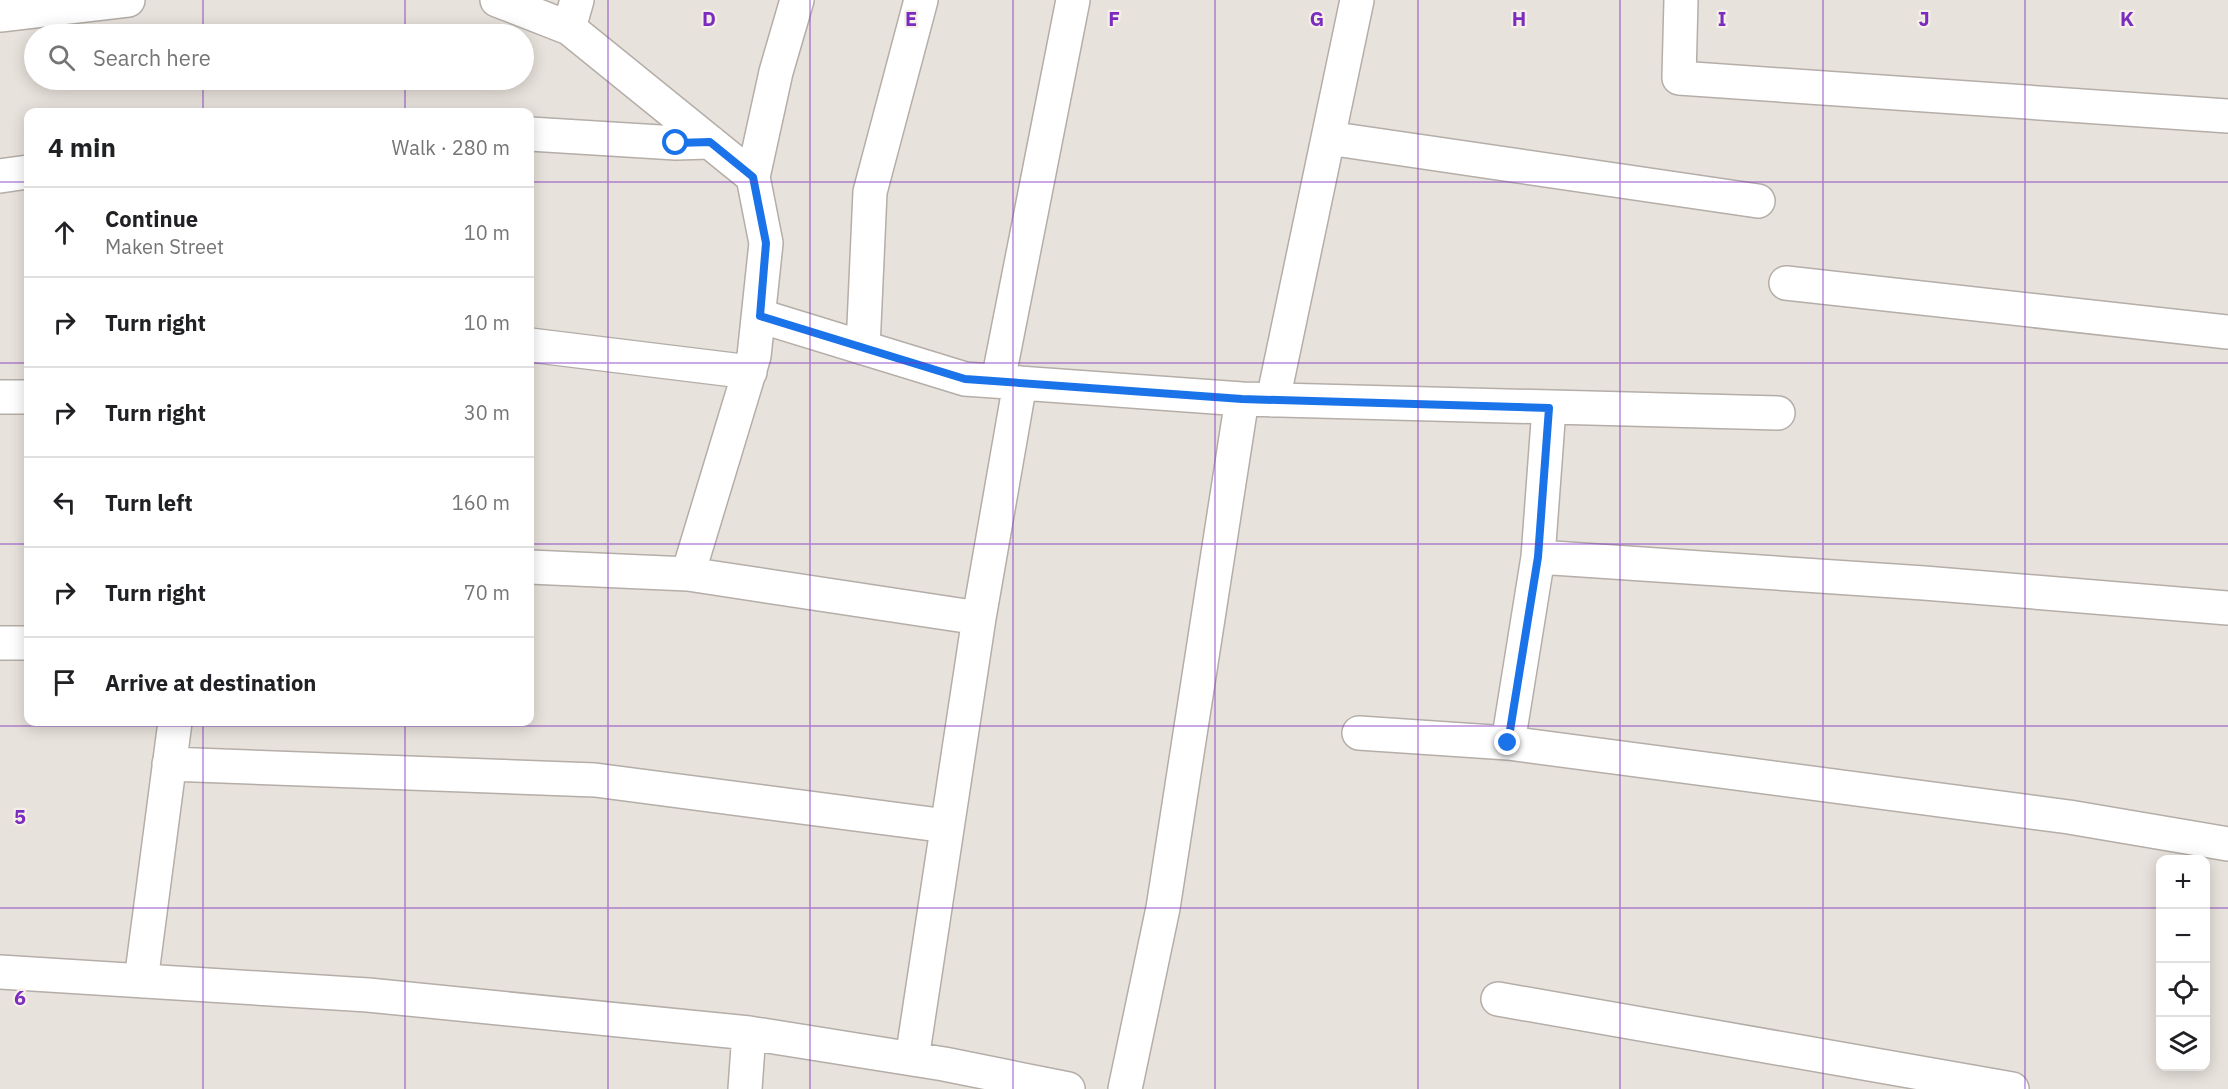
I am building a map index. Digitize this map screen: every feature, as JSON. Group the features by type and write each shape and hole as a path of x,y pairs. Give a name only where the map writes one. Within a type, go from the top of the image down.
{"street":[{"path":"0,15 128,0"},
{"path":"497,0 573,14 710,142 753,177"},
{"path":"688,574 750,372 760,316 766,243 753,177 776,72 797,0"},
{"path":"863,348 870,192 921,0"},
{"path":"912,1059 979,618 1009,382 1073,0"},
{"path":"1125,1089 1163,908 1257,399 1328,138 1357,0"},
{"path":"1681,0 1679,78 2228,116"},
{"path":"534,134 676,143 710,142"},
{"path":"1328,138 1758,201"},
{"path":"0,176 24,173"},
{"path":"1786,283 2228,332"},
{"path":"760,316 965,379 1257,399 1778,413"},
{"path":"534,345 750,372"},
{"path":"0,397 24,397"},
{"path":"1508,743 1538,557 1549,408"},
{"path":"1538,557 1924,583 2228,608"},
{"path":"534,567 688,574 979,618"},
{"path":"0,643 24,643"},
{"path":"141,981 174,726"},
{"path":"1359,733 1508,743 2069,817 2228,844"},
{"path":"169,764 595,780 947,826"},
{"path":"0,972 368,995 749,1033 912,1059 1068,1089"},
{"path":"1498,999 2012,1089"},
{"path":"745,1089 749,1033"}],"route":[{"path":"676,143 710,142 753,177 766,243 760,316 965,379 1242,399 1549,408 1538,557 1508,743"}]}
